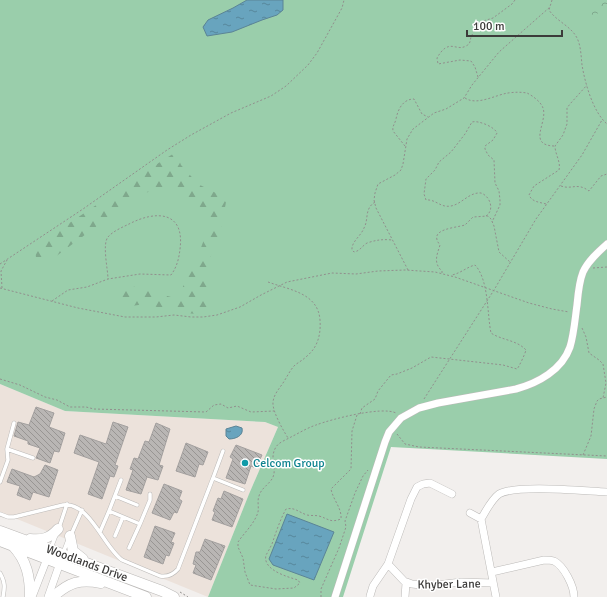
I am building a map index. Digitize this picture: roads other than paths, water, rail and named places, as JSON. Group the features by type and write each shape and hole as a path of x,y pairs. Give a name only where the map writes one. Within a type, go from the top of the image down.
{"main road":[{"path":"31,597 28,570 16,542 47,539 54,535 58,529"},
{"name":"Woodlands Drive","path":"0,531 16,542 61,559 146,597"},
{"path":"70,536 73,551 88,563"},
{"name":"Woodlands Drive","path":"0,541 16,542"},
{"name":"Woodlands Drive","path":"61,559 88,563 174,597"},
{"path":"53,597 62,589 77,582 96,582 119,586"}],"street":[{"path":"335,597 389,432 399,421 418,408 529,386 556,368 570,349 580,280 584,270 595,255 607,244"},
{"path":"370,596 373,586 388,564 411,499 417,487 430,483 452,494"},
{"path":"496,597 481,519 496,497 502,493 515,490 536,489 607,492"},
{"path":"470,513 481,519"},
{"path":"31,597 49,554"},
{"path":"48,597 61,559"},
{"path":"492,572 544,560 551,560 560,565 569,579 574,590 574,597"},
{"name":"Khyber Lane","path":"388,564 406,583 429,586 461,582 493,583"},
{"path":"405,597 406,583"}],"lane":[{"path":"0,482 8,460 7,449 14,422"},
{"path":"7,449 33,458"},
{"path":"0,514 8,517 14,517 67,504 75,506 82,510 100,532 111,550 122,560 160,576 172,574 178,569 223,451"},
{"path":"213,478 243,490"},
{"path":"100,532 121,480"},
{"path":"129,548 149,503 150,494"},
{"path":"115,496 137,505"},
{"path":"49,554 67,504"},
{"path":"61,559 82,510"},
{"path":"109,511 140,524"},
{"path":"115,536 123,517"},
{"path":"0,573 5,582 4,597"}],"water":[{"path":"247,0 283,0 283,10 277,15 232,32 207,36 203,27 208,20"},
{"path":"236,426 242,428 242,433 236,438 229,439 226,436 226,429"},
{"path":"287,514 334,532 314,580 273,565 269,559"}],"place":[{"name":"Celcom Group","path":"245,463"}]}
